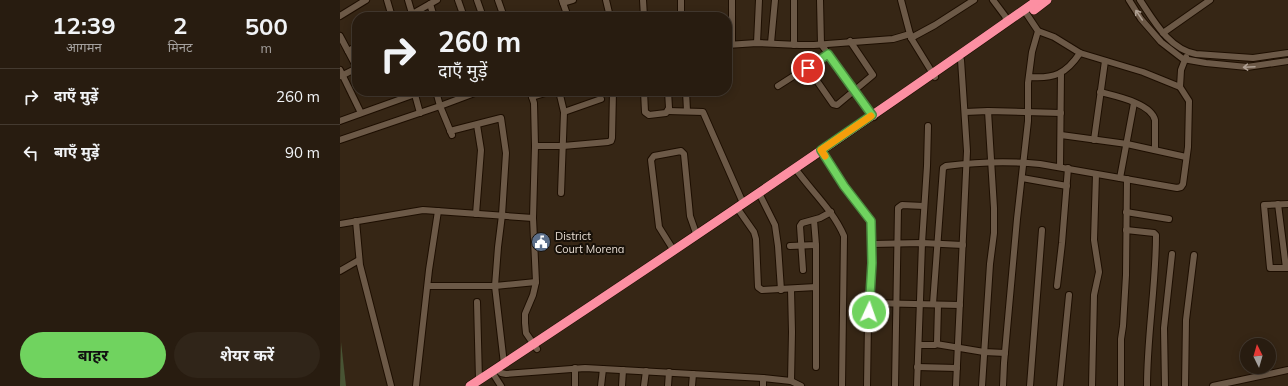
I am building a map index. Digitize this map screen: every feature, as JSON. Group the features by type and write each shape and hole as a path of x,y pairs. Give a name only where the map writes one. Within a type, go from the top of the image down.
{"highway":[{"path":"470,386 480,383 535,347 742,207 1025,12 1038,0"},
{"path":"959,58 1007,22 1047,0"},
{"path":"535,347 674,251 742,207 761,197 796,170"}],"street":[{"path":"340,16 366,0"},
{"path":"387,0 391,12"},
{"path":"408,0 410,12"},
{"path":"417,12 438,0"},
{"path":"458,0 462,12"},
{"path":"477,0 481,12"},
{"path":"498,0 502,12"},
{"path":"566,12 562,2 573,0"},
{"path":"606,0 609,12"},
{"path":"643,0 644,12"},
{"path":"681,0 681,12"},
{"path":"731,12 732,0"},
{"path":"757,43 759,0"},
{"path":"771,43 775,0"},
{"path":"794,0 794,45"},
{"path":"820,0 821,44 874,117"},
{"path":"902,0 911,36 934,75"},
{"path":"732,44 821,44 911,36 935,25 974,0"},
{"path":"993,0 1005,16 1007,22"},
{"path":"1129,0 1141,19 1161,42 1185,59 1247,67 1288,61"},
{"path":"1140,0 1163,33 1181,49 1188,52 1196,54 1254,58 1288,53"},
{"path":"1163,33 1210,0"},
{"path":"430,4 432,12"},
{"path":"936,344 935,304 937,244 942,170 946,166 967,163 991,164 1024,162 1068,168 1177,188 1181,187 1183,184 1188,147 1189,101 1180,87 1143,72 1080,53 1054,37 1038,31 1025,12"},
{"path":"1003,386 1016,226 1024,162 1029,77 1032,52 1038,31"},
{"path":"340,36 352,59"},
{"path":"808,68 835,105 873,75 850,42"},
{"path":"348,51 352,49"},
{"path":"1180,87 1181,70 1188,52"},
{"path":"1029,77 1052,77 1061,73 1073,64 1080,53"},
{"path":"778,86 828,54"},
{"path":"956,386 967,163 965,112 959,58"},
{"path":"1094,140 1105,61"},
{"path":"352,70 341,74 352,95"},
{"path":"1060,167 1061,73"},
{"path":"1100,92 1144,107 1154,116 1155,150"},
{"path":"352,96 361,113"},
{"path":"340,121 404,96"},
{"path":"415,96 420,113"},
{"path":"437,96 451,133 501,118 506,153 496,286 498,371 501,386"},
{"path":"340,140 467,96"},
{"path":"532,96 534,103 535,146 533,218 536,282 533,295 525,314 524,323 526,333 535,347"},
{"path":"560,96 564,112 561,193"},
{"path":"535,146 563,146 611,141 613,96"},
{"path":"644,96 645,112 649,115 666,113 668,111 703,112 755,235 758,287 762,290 816,287"},
{"path":"668,96 668,111"},
{"path":"686,96 687,111"},
{"path":"564,112 600,99"},
{"path":"1121,386 1121,339 1126,274 1126,212 1124,178 1127,144 1134,103"},
{"path":"965,112 988,111 1061,113"},
{"path":"982,386 994,233 994,208 988,111"},
{"path":"476,214 481,150 477,125"},
{"path":"917,386 928,126"},
{"path":"1061,135 1127,144 1186,157"},
{"path":"674,251 659,227 651,160 654,156 681,151 683,152 690,216 698,236"},
{"path":"822,152 844,186 871,221 872,263 869,303 867,386"},
{"path":"1057,286 1068,168"},
{"path":"796,170 831,212 844,236 842,386"},
{"path":"1092,386 1094,295 1099,272 1094,240 1096,174"},
{"path":"1022,178 1067,186"},
{"path":"761,197 775,225 778,246 780,290"},
{"path":"1278,204 1287,268 1270,268 1264,205 1278,204 1288,204"},
{"path":"895,386 898,208 902,205 924,206"},
{"path":"340,224 423,210 533,218"},
{"path":"416,386 438,211"},
{"path":"803,270 800,226 802,223 814,220 831,212"},
{"path":"1126,212 1169,219"},
{"path":"814,220 816,245 816,367"},
{"path":"356,221 359,260 391,386"},
{"path":"1030,386 1042,230"},
{"path":"1126,230 1154,233 1156,235 1147,357 1147,386"},
{"path":"872,244 922,243 962,246"},
{"path":"790,246 816,245"},
{"path":"1165,386 1164,328 1172,254"},
{"path":"1185,386 1186,320 1194,255"},
{"path":"340,271 359,260"},
{"path":"428,286 496,286 536,282"},
{"path":"791,289 791,381"},
{"path":"1060,386 1069,295"},
{"path":"478,302 480,383"},
{"path":"869,303 920,305 960,304"},
{"path":"918,344 936,344 984,352 1005,352"},
{"path":"917,367 957,368"},
{"path":"498,371 509,374 575,368 669,372 763,378 791,381 801,386"},
{"path":"575,368 575,386"},
{"path":"601,386 603,369"},
{"path":"622,386 623,370"},
{"path":"1213,386 1288,370"},
{"path":"644,386 646,371"},
{"path":"668,386 669,372"},
{"path":"692,386 693,374"},
{"path":"763,378 763,386"}],"green space":[{"path":"341,342 346,386 340,386"}],"slow traffic":[{"path":"825,156 821,150 871,116"}],"place":[{"name":"District Court Morena","path":"541,242"}],"route":[{"path":"808,68 828,54 872,115 821,150 844,186 871,221 872,263 869,312"}]}
